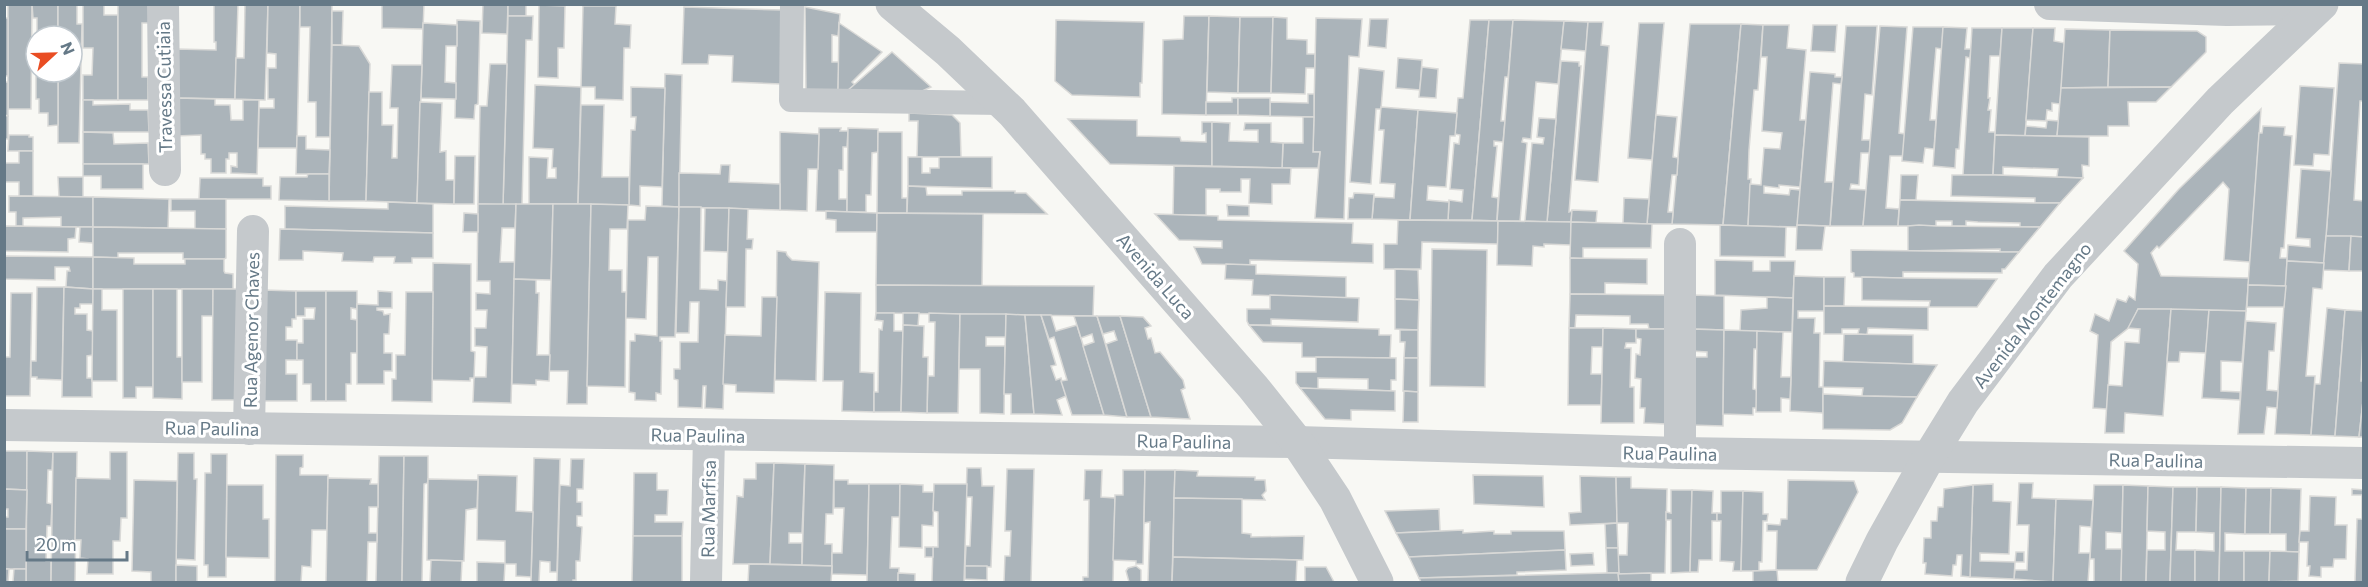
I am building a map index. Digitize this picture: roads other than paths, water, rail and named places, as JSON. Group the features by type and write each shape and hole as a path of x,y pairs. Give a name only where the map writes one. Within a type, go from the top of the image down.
{"street":[{"name":"Travessa Cutiaia","path":"163,4 165,170"},
{"path":"792,4 791,100 1001,102"},
{"name":"Avenida Luca","path":"892,4 948,51 1001,102 1253,387 1298,442 1335,499 1377,582"},
{"path":"2050,4 2227,10 2319,7"},
{"name":"Avenida Montemagno","path":"1862,582 1929,457 1963,402 2058,276 2220,101 2319,7"},
{"name":"Rua Agenor Chaves","path":"249,429 253,231"},
{"path":"1680,244 1680,453"},
{"name":"Rua Paulina","path":"4,425 1298,442 1680,453 2364,463"},
{"name":"Rua Marfisa","path":"706,582 709,435"}]}
